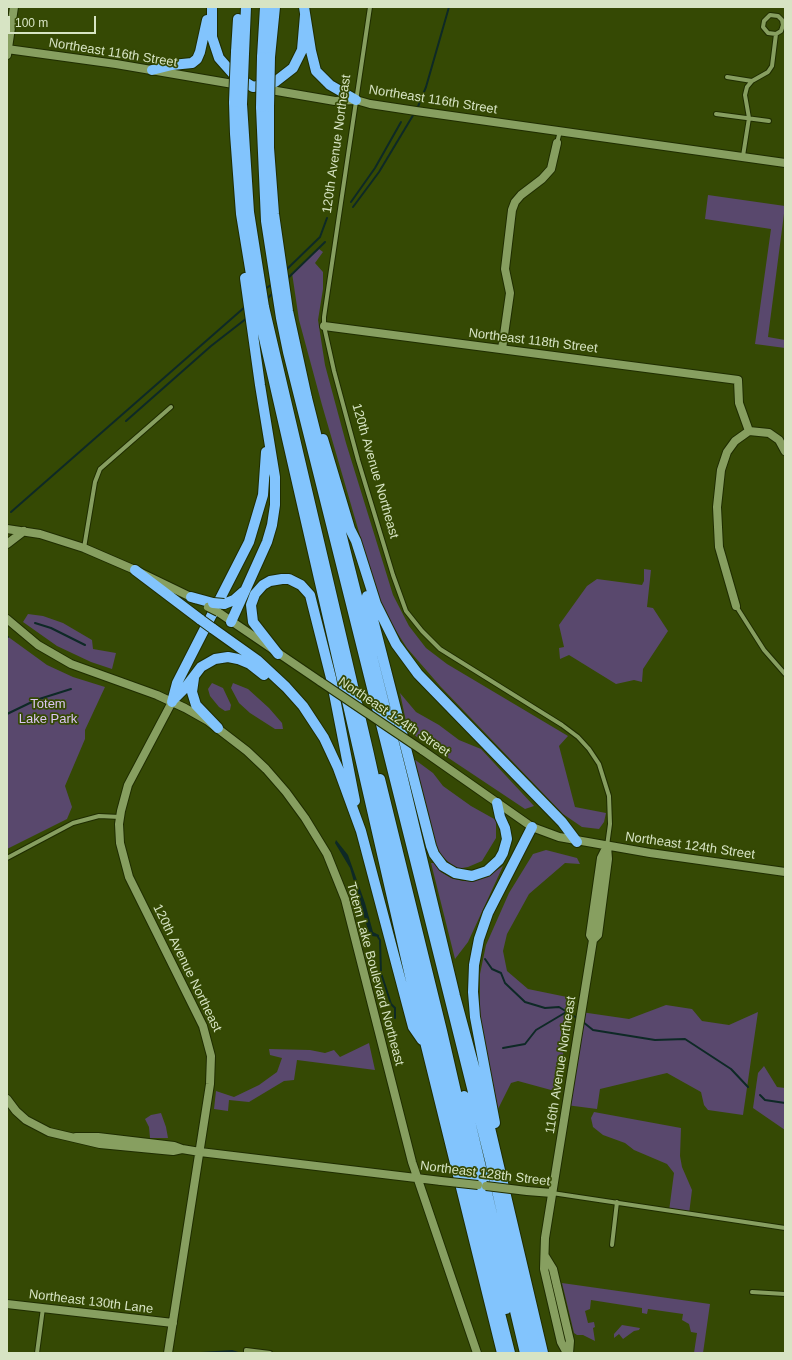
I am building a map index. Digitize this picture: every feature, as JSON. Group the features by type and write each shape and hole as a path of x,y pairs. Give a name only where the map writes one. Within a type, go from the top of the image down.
{"highway":[{"path":"152,70 172,65 192,63 197,59 212,7"},
{"path":"212,7 212,37 219,58 234,75 253,87 275,82 293,68 302,50 305,11"},
{"path":"239,7 240,53 237,167 247,260 265,327 368,750 401,900 473,1206 510,1353"},
{"path":"240,53 246,7"},
{"path":"265,7 265,107 274,214 275,251 284,315 334,541 393,768 490,1160 534,1353"},
{"path":"266,57 275,7"},
{"path":"305,11 313,62 316,71 330,85 356,100"},
{"path":"231,622 267,542 272,525 275,505 274,477 268,430 253,337 249,212 238,103"},
{"path":"284,315 307,398 494,1149 543,1353"},
{"path":"265,327 426,1046 502,1353"},
{"path":"307,398 330,455 431,846 434,854 443,866 455,873 472,876 487,871 499,860 506,847 506,832 497,803"},
{"path":"172,702 177,683 249,542 258,516 263,495 268,430"},
{"path":"350,529 356,540 381,615 396,644 410,664 562,822 577,842"},
{"path":"135,570 257,660 299,701 324,738 338,768 361,831"},
{"path":"278,654 253,622 251,605 255,594 263,585 270,581 282,579 301,585 310,595 331,678 361,831 413,1027 426,1046"},
{"path":"191,597 216,607 234,600 248,586"},
{"path":"172,702 185,688 196,672 207,663 221,658 238,659 250,664 293,703 309,724 338,768"},
{"path":"196,672 192,686 194,701 199,709 218,728"},
{"path":"368,750 377,769 388,806 467,1121"},
{"path":"393,768 392,783 405,850 508,1300 516,1353"},
{"path":"494,1149 496,1126 473,1003 474,965 479,939 488,913 532,827"},
{"path":"508,1300 525,1353"}],"street":[{"path":"7,51 14,7"},
{"name":"120th Avenue Northeast","path":"370,7 324,316 324,326 358,460 393,575 406,611 422,631 440,649 562,725 578,737 589,749 599,764 609,796 610,824 607,846"},
{"path":"743,156 749,118 745,95 752,81 768,72 772,66 776,34 782,28 782,20 778,16 770,15 764,21 764,29 768,33 776,34"},
{"name":"Northeast 116th Street","path":"7,51 152,70 335,101 356,100 387,107 438,115 785,163"},
{"path":"727,77 752,81"},
{"path":"716,114 769,121"},
{"path":"502,350 510,293 505,269 512,210 515,202 521,195 542,179 551,169 560,131"},
{"name":"Northeast 118th Street","path":"324,326 738,380 739,403 749,431"},
{"path":"84,548 94,482 100,469 172,408"},
{"path":"785,451 779,440 763,431 749,431 735,441 727,452 721,470 717,507 719,547 736,606 764,650 785,674"},
{"path":"7,529 58,538 135,570 191,597"},
{"path":"7,544 24,531"},
{"name":"Northeast 124th Street","path":"216,607 231,622 422,750 532,827 577,842 785,872"},
{"name":"Totem Lake Boulevard Northeast","path":"7,619 38,645 71,664 94,674 140,688 172,702 218,728 247,751 286,792 319,840 332,866 349,913 392,1087 417,1178 477,1353"},
{"name":"120th Avenue Northeast","path":"168,1353 212,1074 210,1049 203,1026 129,876 120,843 120,817 124,796 135,771 172,702"},
{"path":"7,858 73,823 99,816 120,817"},
{"name":"116th Avenue Northeast","path":"568,1353 570,1341 553,1269 545,1256 545,1238 593,940 598,935 599,929 608,859 607,846"},
{"name":"Northeast 128th Street","path":"7,1099 21,1116 36,1126 49,1132 76,1137 100,1144 173,1151 182,1149 552,1193 785,1228"},
{"path":"612,1245 617,1202"},
{"path":"752,1292 785,1294"},
{"name":"Northeast 130th Lane","path":"7,1304 173,1324"},
{"path":"37,1353 43,1308"},
{"path":"246,1352 270,1353"}],"green space":[{"path":"708,195 785,206 768,337 785,340 785,348 755,344 771,229 705,219"},
{"path":"319,249 323,252 315,263 323,272 323,289 318,320 325,365 346,443 393,595 409,626 426,648 447,664 568,736 559,746 575,807 606,813 604,822 599,829 582,827 563,814 440,686 407,648 389,620 380,600 363,546 299,320 292,273"},
{"path":"644,569 651,570 647,607 653,608 668,631 643,669 642,682 634,680 616,684 569,655 560,659 559,648 564,647 559,625 587,586 597,579 642,585 644,581"},
{"name":"Totem Lake Park","path":"28,614 43,616 63,623 92,640 93,649 116,653 112,669 91,662 57,646 23,622"},
{"name":"Totem Lake Park","path":"7,636 47,665 73,677 105,687 85,730 85,739 65,786 72,807 67,819 7,849"},
{"path":"212,683 223,688 231,705 230,710 225,711 219,707 210,696 208,689"},
{"path":"233,683 248,689 269,708 282,723 283,729 275,729 250,713 239,703 231,688"},
{"path":"400,693 416,712 439,725 459,740 481,749 534,806 525,809 408,731"},
{"path":"414,759 433,773 443,786 471,806 496,820 496,838 482,861 468,867 456,869 441,855 435,843"},
{"path":"546,850 577,858 580,864 565,863 529,894 507,934 503,951 507,971 528,989 567,997 568,1007 560,1084 551,1090 518,1081 511,1083 498,1109 480,1019 480,974 486,945 509,893 533,854"},
{"path":"431,863 434,863 441,872 451,878 463,881 477,880 488,876 503,866 468,942 455,959"},
{"path":"666,1005 692,1009 702,1021 729,1025 758,1012 743,1115 708,1110 704,1105 701,1092 667,1073 600,1089 597,1109 566,1105 581,1012 629,1019"},
{"path":"369,1043 375,1070 297,1060 294,1080 284,1081 249,1102 229,1100 228,1111 214,1109 216,1091 234,1097 259,1085 277,1072 282,1058 270,1055 269,1049 310,1050 325,1053 334,1050 340,1057"},
{"path":"764,1066 777,1087 785,1088 785,1130 753,1108 758,1073"},
{"path":"594,1112 681,1128 680,1156 682,1167 692,1190 689,1214 669,1211 674,1173 667,1164 634,1150 625,1143 603,1135 593,1127 591,1118"},
{"path":"161,1113 168,1138 150,1138 149,1127 145,1119 151,1115"},
{"path":"562,1283 710,1304 703,1353 694,1353 697,1333 691,1332 689,1324 682,1320 683,1314 648,1309 647,1314 642,1313 642,1308 591,1300 590,1309 585,1311 588,1323 594,1322 595,1327 593,1328 595,1341 583,1335 577,1335 574,1333"},
{"path":"622,1325 640,1328 623,1339 619,1334 614,1338 614,1334"}],"water":[{"path":"336,840 348,855 365,903 373,932 379,935 379,937 372,936 368,930 350,868 335,843"}],"waterway":[{"path":"417,109 426,87 449,7"},
{"path":"353,207 379,172 415,112"},
{"path":"351,202 375,168 401,122"},
{"path":"285,271 320,237 327,218"},
{"path":"287,279 325,242"},
{"path":"264,290 272,284"},
{"path":"266,300 274,292"},
{"path":"11,512 246,306"},
{"path":"126,421 211,346 247,318"},
{"path":"35,623 51,628 85,645"},
{"path":"7,714 36,700 71,689"},
{"path":"378,937 380,940 381,973 391,1004 395,1008 395,1018"},
{"path":"485,959 492,969 501,973 505,983 525,1002 545,1008 559,1007 577,1018"},
{"path":"503,1048 525,1044 536,1030 568,1011"},
{"path":"583,1022 593,1030 655,1040 685,1039 731,1069 748,1087"},
{"path":"760,1095 765,1100 785,1103"},
{"path":"201,1353 232,1351 238,1353"}]}
